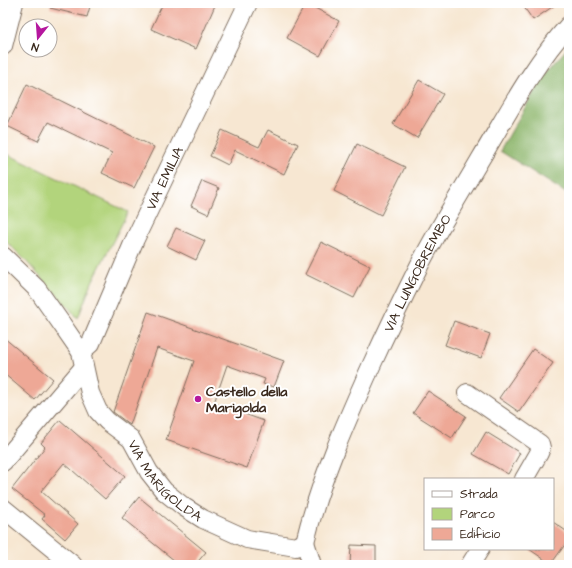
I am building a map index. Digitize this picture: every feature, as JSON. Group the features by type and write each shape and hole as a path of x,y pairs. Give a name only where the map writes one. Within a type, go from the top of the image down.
{"street":[{"path":"3,46 14,3"},
{"name":"VIA EMILIA","path":"3,462 83,360 135,239 248,3"},
{"name":"VIA LUNGOBREMBO","path":"305,542 322,485 344,426 420,265 510,106 569,25"},
{"name":"VIA MARIGOLDA","path":"3,256 37,289 83,360 90,393 98,411 107,421 131,439 149,472 164,491 203,520 247,539 296,547 305,542"},
{"path":"467,393 540,444 541,448 539,454 525,478"},
{"path":"3,508 73,565"},
{"path":"305,542 312,565"},
{"path":"470,565 479,550"}],"green space":[{"path":"569,46 569,195 500,151 542,78"},
{"path":"3,152 128,212 92,282 78,318 26,261 3,240"}],"building":[{"path":"51,3 91,3 87,17 50,8"},
{"path":"163,3 216,3 196,49 151,29"},
{"path":"306,3 339,21 320,56 287,38"},
{"path":"521,3 558,3 533,20"},
{"path":"419,80 443,94 417,138 393,124"},
{"path":"27,84 154,147 134,188 102,173 112,153 48,122 38,141 7,126"},
{"path":"222,130 259,147 268,130 298,144 284,174 235,150 228,165 210,156"},
{"path":"357,144 405,167 381,215 334,191"},
{"path":"202,181 219,188 208,214 191,206"},
{"path":"176,228 205,241 196,260 167,246"},
{"path":"321,242 370,266 354,298 305,274"},
{"name":"Castello della Marigolda","path":"148,312 284,361 274,387 263,384 265,379 227,365 214,403 264,421 247,468 166,440 194,361 157,348 130,425 113,412"},
{"path":"454,321 490,334 481,358 445,345"},
{"path":"3,337 53,379 35,400 3,373"},
{"path":"533,349 553,363 519,412 499,398"},
{"path":"428,391 466,416 452,438 413,413"},
{"path":"60,420 125,476 105,499 64,463 41,491 78,524 65,539 42,519 45,515 12,489 45,447 41,443"},
{"path":"486,432 520,453 508,474 473,454"},
{"path":"139,497 206,552 195,565 180,565 122,518"},
{"path":"554,523 569,533 569,539 551,564 530,550 554,550"},
{"path":"351,545 376,546 376,565 350,565"}],"place":[{"name":"Castello della Marigolda","path":"198,399"}]}
